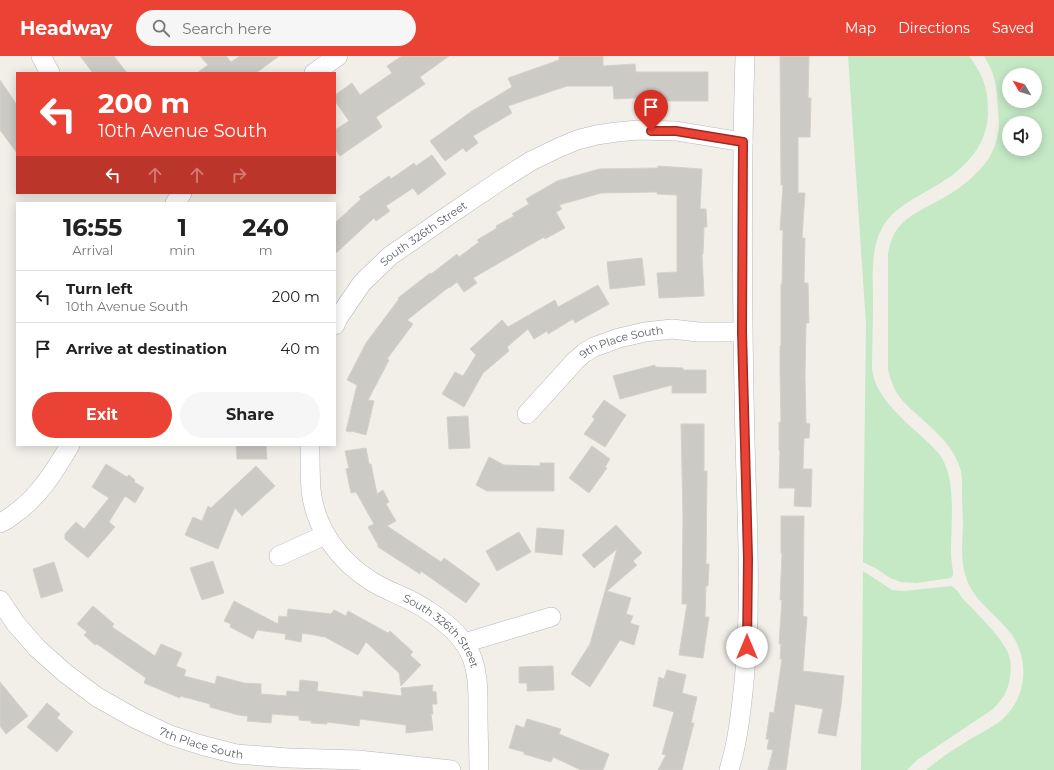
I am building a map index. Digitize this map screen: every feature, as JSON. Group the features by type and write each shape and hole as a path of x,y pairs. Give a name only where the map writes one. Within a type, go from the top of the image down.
{"street":[{"path":"41,56 49,72"},
{"path":"315,72 338,56"},
{"path":"730,770 734,757 741,713 747,647 748,559 742,332 745,56"},
{"name":"South 326th Street","path":"336,323 362,284 390,256 454,210 531,161 558,148 577,140 596,135 638,130 676,131 743,142"},
{"name":"9th Place South","path":"527,414 575,361 594,347 619,338 645,332 672,329 698,332 742,332"},
{"path":"0,523 25,507 42,488 69,446"},
{"name":"South 326th Street","path":"310,446 311,490 314,507 325,535 340,554 362,575 372,582 423,607 439,618 464,643 471,657 476,674 479,770"},
{"path":"279,556 325,535"},
{"name":"7th Place South","path":"0,600 16,624 37,648 65,673 97,697 134,718 170,735 236,754 289,758 358,760 451,770"},
{"path":"464,643 551,617"}],"green space":[{"path":"848,56 969,56 978,69 986,89 988,103 987,123 980,144 968,161 960,169 901,207 887,220 878,237 873,264 872,369 875,382 889,404 900,417 941,456 947,470 950,481 952,504 951,551 953,575 951,578 916,583 901,582 890,578 863,562 866,324"},
{"path":"984,56 1054,56 1054,770 926,770 949,752 999,722 1015,703 1020,693 1023,681 1022,657 1012,635 978,599 966,578 962,555 962,480 959,465 949,446 942,438 899,397 888,370 888,254 894,234 902,223 919,211 949,195 962,186 989,158 996,143 999,130 996,89 991,70"},
{"path":"863,571 892,590 904,591 951,586 957,590 963,599 1000,639 1010,659 1011,672 1008,686 997,705 917,760 907,770 861,770"}],"building":[{"path":"80,56 114,56 126,72 92,72"},
{"path":"200,56 226,56 231,62 240,56 279,56 257,72 198,72 208,65"},
{"path":"402,56 449,56 420,77 425,84 376,117 382,127 340,156 336,150 336,129 349,121 336,102 336,94 352,83 360,95 392,73 387,66"},
{"path":"559,56 603,56 603,66 635,64 636,72 708,72 708,101 654,101 654,97 614,99 613,86 567,86 508,106 512,113 473,136 478,143 466,152 463,148 445,161 430,141 472,111 512,87 508,78 559,60"},
{"path":"780,56 809,56 808,98 811,98 810,137 798,137 798,193 805,193 802,238 805,238 804,283 808,283 809,323 806,323 805,377 806,423 810,424 809,438 804,438 803,469 812,469 811,507 794,506 795,488 779,488 779,422 781,422 780,346 783,230 780,230 783,185 781,185"},
{"path":"0,80 16,104 16,152 0,130"},
{"path":"432,155 446,174 418,195 413,188 386,206 390,211 376,221 374,218 336,253 336,222 361,199 359,197 389,176 391,179 414,163 416,166"},
{"path":"658,166 702,169 700,209 706,209 707,227 704,227 702,254 704,296 659,298 657,273 677,272 677,195 657,194 657,192 601,193 559,205 562,209 556,212 565,228 545,239 544,237 473,278 477,283 464,292 457,282 407,320 413,324 387,359 389,360 368,400 374,401 366,435 346,431 357,385 347,380 366,343 399,299 398,298 457,254 459,257 479,242 477,240 497,228 496,226 514,216 512,214 529,204 526,199 557,181 599,169 658,168"},
{"path":"642,258 645,285 610,289 607,262"},
{"path":"598,285 609,304 575,323 573,319 548,334 547,331 534,339 528,329 507,347 509,351 483,373 464,407 442,394 455,372 463,376 476,355 470,349 502,320 508,327 555,300 558,307"},
{"path":"655,365 655,367 683,368 683,370 706,370 706,393 672,393 672,385 620,399 613,376"},
{"path":"604,400 626,415 605,447 584,434 595,419 592,417"},
{"path":"468,416 470,448 449,449 447,417"},
{"path":"681,424 704,424 704,471 707,471 706,564 709,564 708,586 706,586 705,617 709,617 703,658 679,655 687,604 682,604 683,517"},
{"path":"236,446 266,446 267,459 237,459"},
{"path":"592,446 610,459 605,467 607,468 589,493 569,478"},
{"path":"366,448 377,494 383,490 389,502 386,504 396,521 387,526 441,562 444,558 480,584 466,603 421,571 420,574 378,547 368,527 374,524 356,492 351,493 346,469 349,468 345,451"},
{"path":"489,457 504,465 540,466 540,463 554,463 554,491 487,491 476,485"},
{"path":"106,464 127,477 129,475 135,480 134,482 144,488 135,503 125,496 109,522 115,527 88,558 65,539 65,534 76,522 84,529 109,498 92,487"},
{"path":"256,466 275,486 242,516 235,508 218,549 185,535 193,517 202,521 208,506 211,508"},
{"path":"781,516 804,516 803,616 807,617 803,671 844,676 836,736 818,733 823,709 795,704 786,770 768,770 773,750 767,749 769,739 766,739 770,712 774,713 782,659 780,659 781,644 779,644 782,600 780,600 782,553"},
{"path":"616,525 642,553 633,561 637,565 607,591 631,598 626,614 633,616 630,623 639,626 634,645 620,640 590,687 571,674 590,644 617,549 594,568 582,555"},
{"path":"537,528 564,530 562,555 535,552"},
{"path":"519,532 531,552 497,571 486,551"},
{"path":"213,561 224,593 202,600 190,568"},
{"path":"54,562 63,591 41,598 33,569"},
{"path":"234,601 278,624 279,616 287,617 288,609 331,614 334,610 346,616 348,611 388,633 390,631 413,652 410,655 421,665 401,686 399,673 366,642 358,655 325,637 302,633 301,642 285,639 286,634 257,630 253,639 230,627 231,624 224,621"},
{"path":"93,606 114,624 112,627 155,656 161,644 182,653 176,666 186,670 184,676 215,684 217,676 244,683 261,684 261,694 286,696 287,691 299,692 300,680 318,682 317,691 363,697 363,691 402,696 401,688 433,685 432,691 436,692 437,704 432,704 433,714 431,714 433,730 406,733 406,725 360,719 359,726 327,722 327,724 311,723 311,721 299,720 299,716 272,714 271,723 247,721 248,716 238,715 210,707 210,704 180,696 180,698 144,683 146,678 97,644 95,645 84,635 87,632 77,624"},
{"path":"553,666 554,690 527,691 527,683 519,683 519,667"},
{"path":"667,670 686,675 682,693 697,697 691,723 694,723 682,770 658,770 666,755 662,754 674,712 653,706 659,677 664,679"},
{"path":"0,682 28,716 6,734 0,726"},
{"path":"47,703 60,714 57,718 73,732 57,752 27,727"},
{"path":"527,719 561,729 559,734 609,754 603,770 581,770 553,757 551,762 509,748 516,725 524,728"}],"route":[{"path":"651,131 676,131 743,142 742,332 748,559 747,647"}]}
